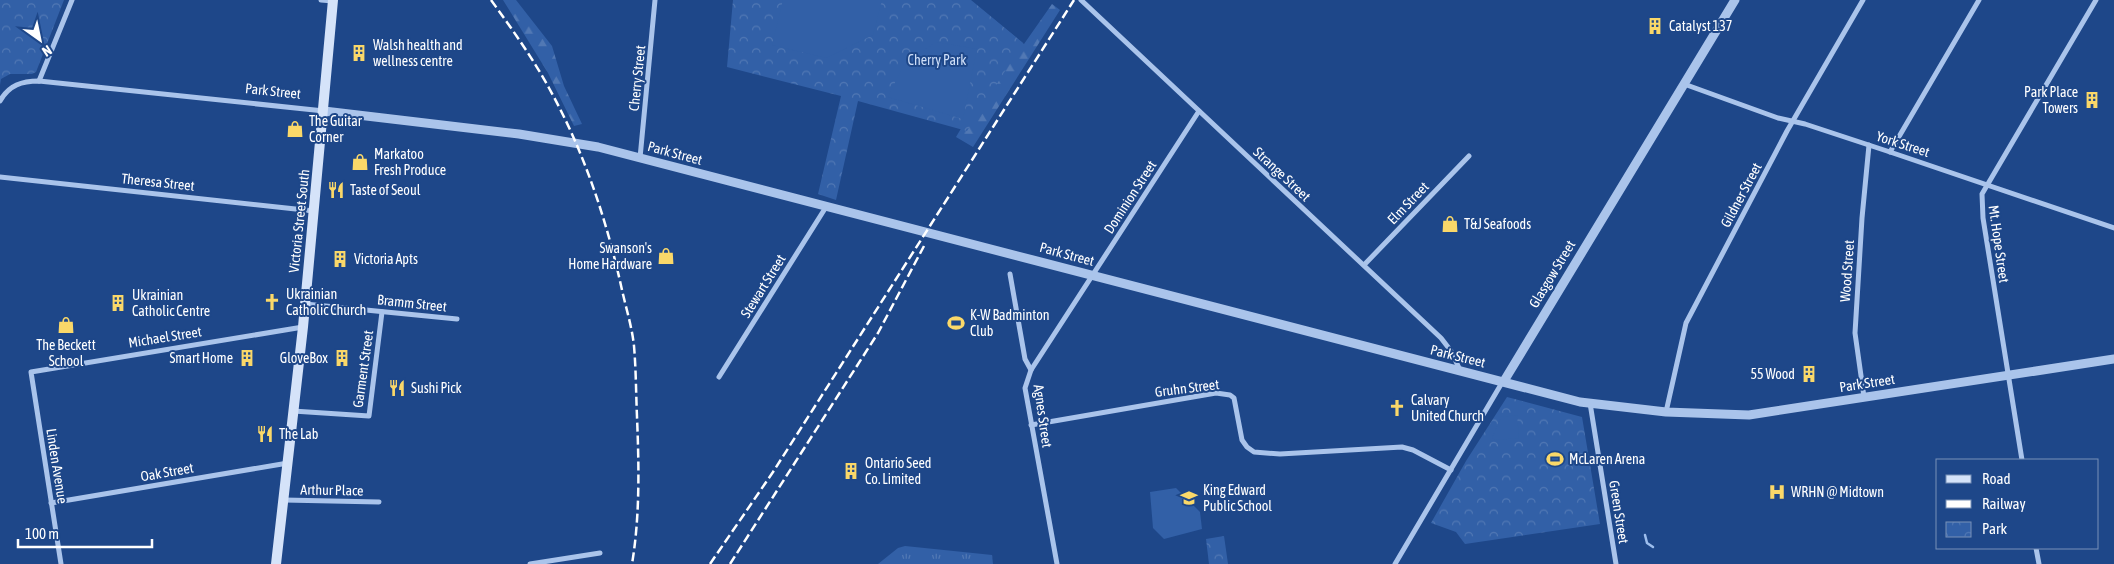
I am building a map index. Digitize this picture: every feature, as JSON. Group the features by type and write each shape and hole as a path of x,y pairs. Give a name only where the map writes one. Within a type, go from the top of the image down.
{"main road":[{"name":"Victoria Street South","path":"276,564 303,326 333,1"}],"street":[{"path":"39,81 72,0"},
{"path":"321,0 333,1"},
{"name":"Cherry Street","path":"640,158 655,0"},
{"name":"Strange Street","path":"1080,0 1441,338 1451,351 1460,371"},
{"name":"Glasgow Street","path":"1395,564 1735,0"},
{"name":"Gildner Street","path":"1666,412 1686,323 1793,122 1863,0"},
{"path":"1890,152 1979,0"},
{"name":"Mt. Hope Street","path":"2022,459 1982,207 1982,194 2096,0"},
{"name":"Park Street","path":"0,101 11,88 25,81 39,81 324,111 566,141 640,158 1590,403 1666,412 1749,415 2114,359"},
{"name":"York Street","path":"1684,84 2114,228"},
{"name":"Dominion Street","path":"1031,370 1199,112"},
{"name":"Wood Street","path":"1864,397 1855,333 1862,218 1869,145"},
{"name":"Elm Street","path":"1364,265 1468,156"},
{"name":"Theresa Street","path":"0,177 314,211"},
{"name":"Stewart Street","path":"719,377 826,207"},
{"name":"Agnes Street","path":"1010,274 1025,359 1031,370 1025,388 1056,564"},
{"name":"Bramm Street","path":"305,304 457,319"},
{"name":"Garment Street","path":"293,411 369,416 382,312"},
{"name":"Michael Street","path":"30,372 303,326"},
{"name":"Linden Avenue","path":"30,372 61,564"},
{"name":"Gruhn Street","path":"1031,425 1224,393 1234,398 1242,440 1254,452 1280,454 1402,447 1413,450 1451,470"},
{"name":"Green Street","path":"1590,403 1616,564"},
{"name":"Oak Street","path":"51,503 288,463"},
{"name":"Arthur Place","path":"284,500 379,502"},
{"path":"2036,549 2039,564"},
{"path":"530,564 600,553"}],"green space":[{"path":"0,0 64,0 36,72 32,74 10,74 1,79 0,85"},
{"path":"503,0 516,0 552,46 564,86 582,124 574,126 548,73"},
{"name":"Cherry Park","path":"733,0 971,0 1023,43 967,131 858,101 836,200 818,194 841,96 727,67"},
{"path":"783,0 882,0 873,35 826,58 772,45"},
{"path":"970,0 1024,44 1052,4 1060,10 973,147 956,137 1008,49"},
{"path":"936,42 977,49 963,119 888,97 904,64"},
{"path":"1507,397 1582,417 1600,524 1465,544 1456,532 1431,523 1466,461"},
{"path":"1517,415 1519,438 1495,440 1492,438 1501,417"},
{"path":"1176,488 1200,512 1202,529 1164,539 1153,528 1150,492"},
{"path":"1224,536 1228,564 1209,564 1206,539"},
{"path":"905,546 992,555 993,564 878,564 898,548"}],"waterway":[{"path":"1645,535 1647,543 1653,547"}],"railway":[{"path":"491,0 536,65 562,112 584,161 602,212 616,264 632,332 635,364 638,491 635,546 632,564"},
{"path":"710,564 773,472 1074,0"},
{"path":"730,564 878,333 924,246"}],"place":[{"name":"Catalyst 137","path":"1655,26"},
{"name":"Walsh health and wellness centre","path":"359,53"},
{"name":"Park Place Towers","path":"2092,100"},
{"name":"The Guitar Corner","path":"295,129"},
{"name":"Markatoo Fresh Produce","path":"360,162"},
{"name":"Taste of Seoul","path":"336,190"},
{"name":"T&J Seafoods","path":"1450,224"},
{"name":"Swanson's Home Hardware","path":"666,256"},
{"name":"Victoria Apts","path":"340,259"},
{"name":"Ukrainian Catholic Church","path":"272,302"},
{"name":"Ukrainian Catholic Centre","path":"118,303"},
{"name":"K-W Badminton Club","path":"956,323"},
{"name":"The Beckett School","path":"66,325"},
{"name":"Smart Home","path":"247,358"},
{"name":"GloveBox","path":"342,358"},
{"name":"55 Wood","path":"1809,374"},
{"name":"Sushi Pick","path":"397,388"},
{"name":"Calvary United Church","path":"1397,408"},
{"name":"The Lab","path":"265,434"},
{"name":"McLaren Arena","path":"1555,459"},
{"name":"Ontario Seed Co. Limited","path":"851,471"},
{"name":"WRHN @ Midtown","path":"1777,492"},
{"name":"King Edward Public School","path":"1189,498"}]}
